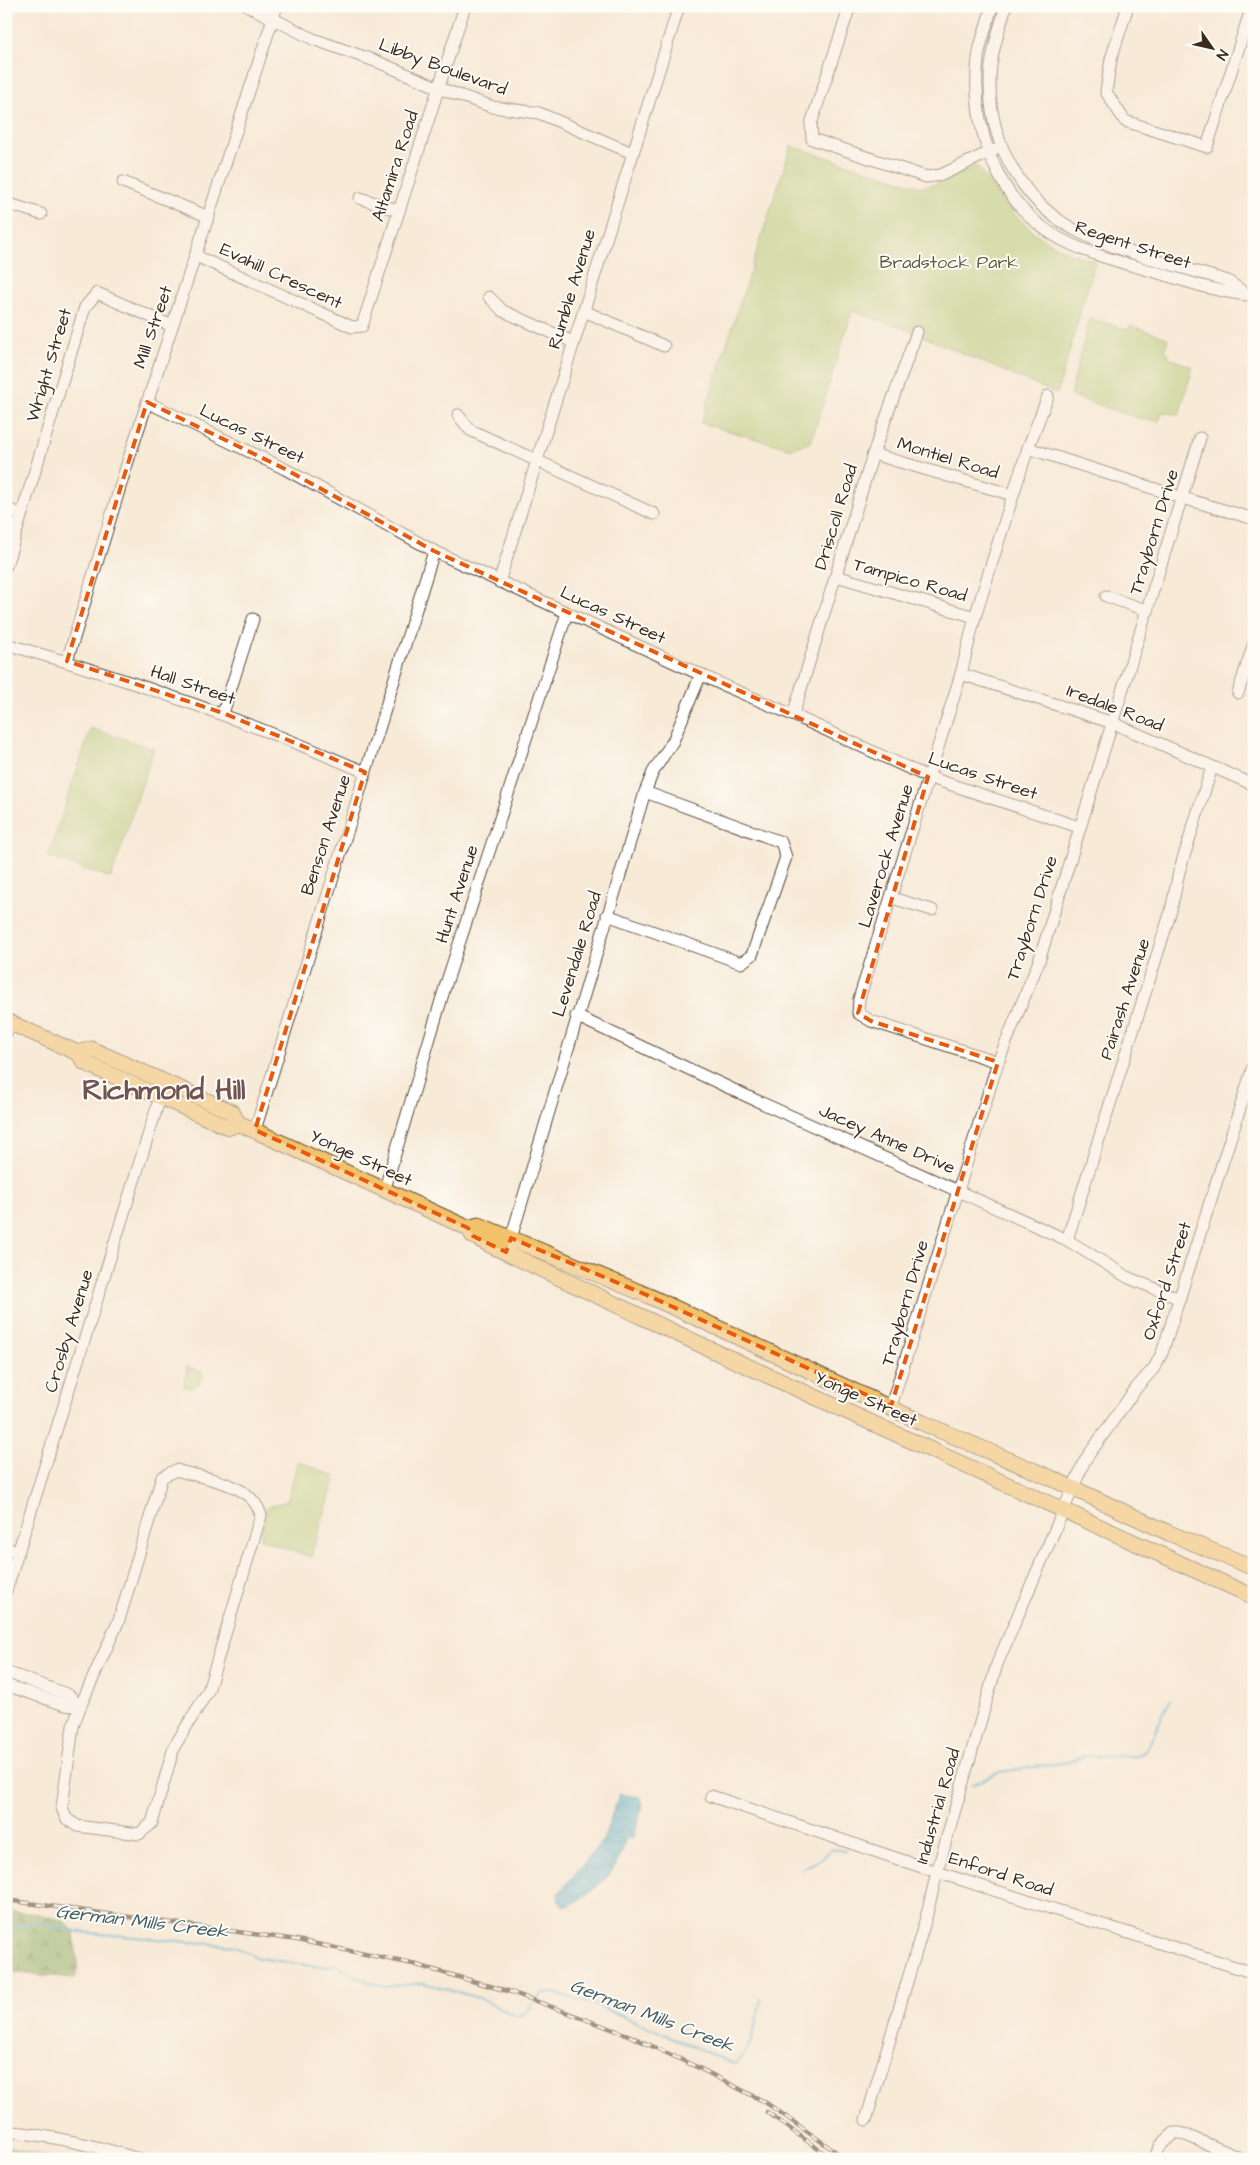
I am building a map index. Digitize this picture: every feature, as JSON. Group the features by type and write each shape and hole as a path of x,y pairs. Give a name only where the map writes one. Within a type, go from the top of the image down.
{"main road":[{"name":"Yonge Street","path":"8,1026 78,1053 85,1063 226,1126 238,1122"},
{"name":"Yonge Street","path":"78,1053 91,1049 232,1112 238,1122 385,1188 468,1228 473,1236 508,1245 649,1296 1169,1533 1254,1568"},
{"name":"Yonge Street","path":"508,1245 721,1355 1254,1596"}],"street":[{"name":"Libby Boulevard","path":"248,6 275,12 313,39 378,62 439,88 493,107 539,113 632,153"},
{"name":"Altamira Road","path":"352,327 362,326 464,6"},
{"name":"Rumble Avenue","path":"500,582 573,342 679,6"},
{"path":"850,6 812,124 812,138 926,177 941,176 988,154 1000,146"},
{"name":"Regent Street","path":"992,6 978,56 977,96 981,126 988,154 1012,196 1037,223 1053,235 1074,246 1227,293 1251,296"},
{"name":"Regent Street","path":"1006,6 990,79 992,112 1000,146 1014,172 1037,200 1052,214 1083,234 1228,281 1251,296"},
{"path":"1128,6 1112,59 1106,92 1125,121 1207,147 1252,6"},
{"name":"Mill Street","path":"67,661 147,402 275,12"},
{"path":"123,182 209,216"},
{"path":"360,198 398,211"},
{"path":"6,203 40,214"},
{"name":"Evahill Crescent","path":"196,256 352,327"},
{"name":"Wright Street","path":"6,566 85,307 97,293 172,326"},
{"path":"489,297 503,311 573,342"},
{"path":"584,310 664,346"},
{"name":"Driscoll Road","path":"794,715 874,454 917,332"},
{"name":"Laverock Avenue","path":"998,1062 871,1021 858,1013 859,1000 961,674 975,617 1028,448 1048,396"},
{"name":"Lucas Street","path":"147,402 285,469 434,551 567,613 928,777 1079,827"},
{"path":"458,415 470,430 654,514"},
{"name":"Trayborn Drive","path":"891,1406 898,1391 957,1189 998,1062 1039,961 1200,438"},
{"path":"1028,448 1254,519"},
{"name":"Montiel Road","path":"874,454 1013,495"},
{"path":"6,508 22,515"},
{"name":"Benson Avenue","path":"255,1130 364,772 434,551"},
{"name":"Tampico Road","path":"836,576 975,617"},
{"path":"1106,596 1148,611"},
{"name":"Hunt Avenue","path":"385,1188 446,984 567,613"},
{"path":"224,713 253,619"},
{"path":"1238,693 1254,643"},
{"name":"Hall Street","path":"6,644 67,661 224,713 279,734 364,772"},
{"name":"Levendale Road","path":"508,1245 606,915 645,792 653,772 672,741 701,674"},
{"name":"Iredale Road","path":"961,674 1113,723 1254,785"},
{"name":"Pairash Avenue","path":"1067,1240 1171,911 1179,872 1212,767"},
{"path":"606,915 741,963 752,955 786,857 781,842 645,792"},
{"path":"892,898 932,910"},
{"name":"Jacey Anne Drive","path":"576,1016 753,1099 1067,1240 1129,1278 1180,1299"},
{"name":"Oxford Street","path":"1063,1509 1085,1460 1098,1440 1154,1368 1162,1353 1254,1064"},
{"name":"Crosby Avenue","path":"6,1591 164,1082"},
{"path":"176,1470 244,1491 257,1502 260,1515 211,1682 208,1691 174,1747 152,1823 139,1834 77,1826 66,1818 62,1808 74,1726 80,1707 119,1620 162,1477 176,1470"},
{"name":"Industrial Road","path":"866,2120 926,1918 937,1872 997,1664 1063,1509"},
{"path":"6,1548 18,1552"},
{"path":"6,1672 64,1705 80,1707"},
{"path":"6,1685 34,1688"},
{"name":"Enford Road","path":"711,1796 937,1872 1254,1972"},
{"path":"6,2131 47,2136 106,2149 138,2159"},
{"path":"1154,2159 1161,2145 1174,2133 1186,2135 1243,2159"}],"highlighted area":[{"path":"147,402 285,469 434,551 928,777 858,1013 871,1021 998,1062 891,1406 649,1296 511,1238 506,1252 473,1236 468,1228 255,1130 365,772 223,713 67,661"}],"green space":[{"name":"Bradstock Park","path":"791,146 921,187 943,182 977,166 1003,201 1034,232 1063,250 1095,261 1057,394 901,327 852,311 811,442 791,449 701,423"},
{"path":"1090,318 1129,330 1130,325 1168,338 1165,351 1169,353 1168,358 1193,367 1179,415 1162,412 1159,421 1137,418 1070,395"},
{"path":"91,728 154,749 111,878 48,857"},
{"path":"187,1367 203,1372 199,1384 190,1388 184,1386"},
{"path":"298,1461 336,1477 311,1557 260,1539 267,1507 287,1501"},
{"path":"6,1911 39,1914 64,1921 74,1932 78,1971 75,1978 6,1972"},
{"path":"6,2147 57,2159 6,2159"}],"water":[{"path":"619,1794 640,1797 643,1804 633,1839 626,1838 612,1871 599,1885 570,1906 564,1906 559,1902 558,1894 603,1840"}],"waterway":[{"name":"German Mills Creek","path":"972,1785 1000,1772 1069,1762 1084,1756 1134,1756 1143,1753 1147,1749 1170,1700"},
{"name":"German Mills Creek","path":"801,1869 820,1860 832,1849 846,1851"},
{"name":"German Mills Creek","path":"6,1927 38,1923 80,1932 234,1946 258,1958 321,1967 335,1965 366,1981 386,1987 424,1983 479,1998 516,2016 524,2014 543,1993 554,1993 599,2006 734,2064 745,2054 749,2045 761,2000"}],"railway":[{"path":"6,1900 297,1940 413,1964 511,1992 628,2035 699,2068 765,2102 846,2159"},
{"path":"767,2112 832,2159"}],"district":[{"name":"Richmond Hill","path":"164,1090"}]}
